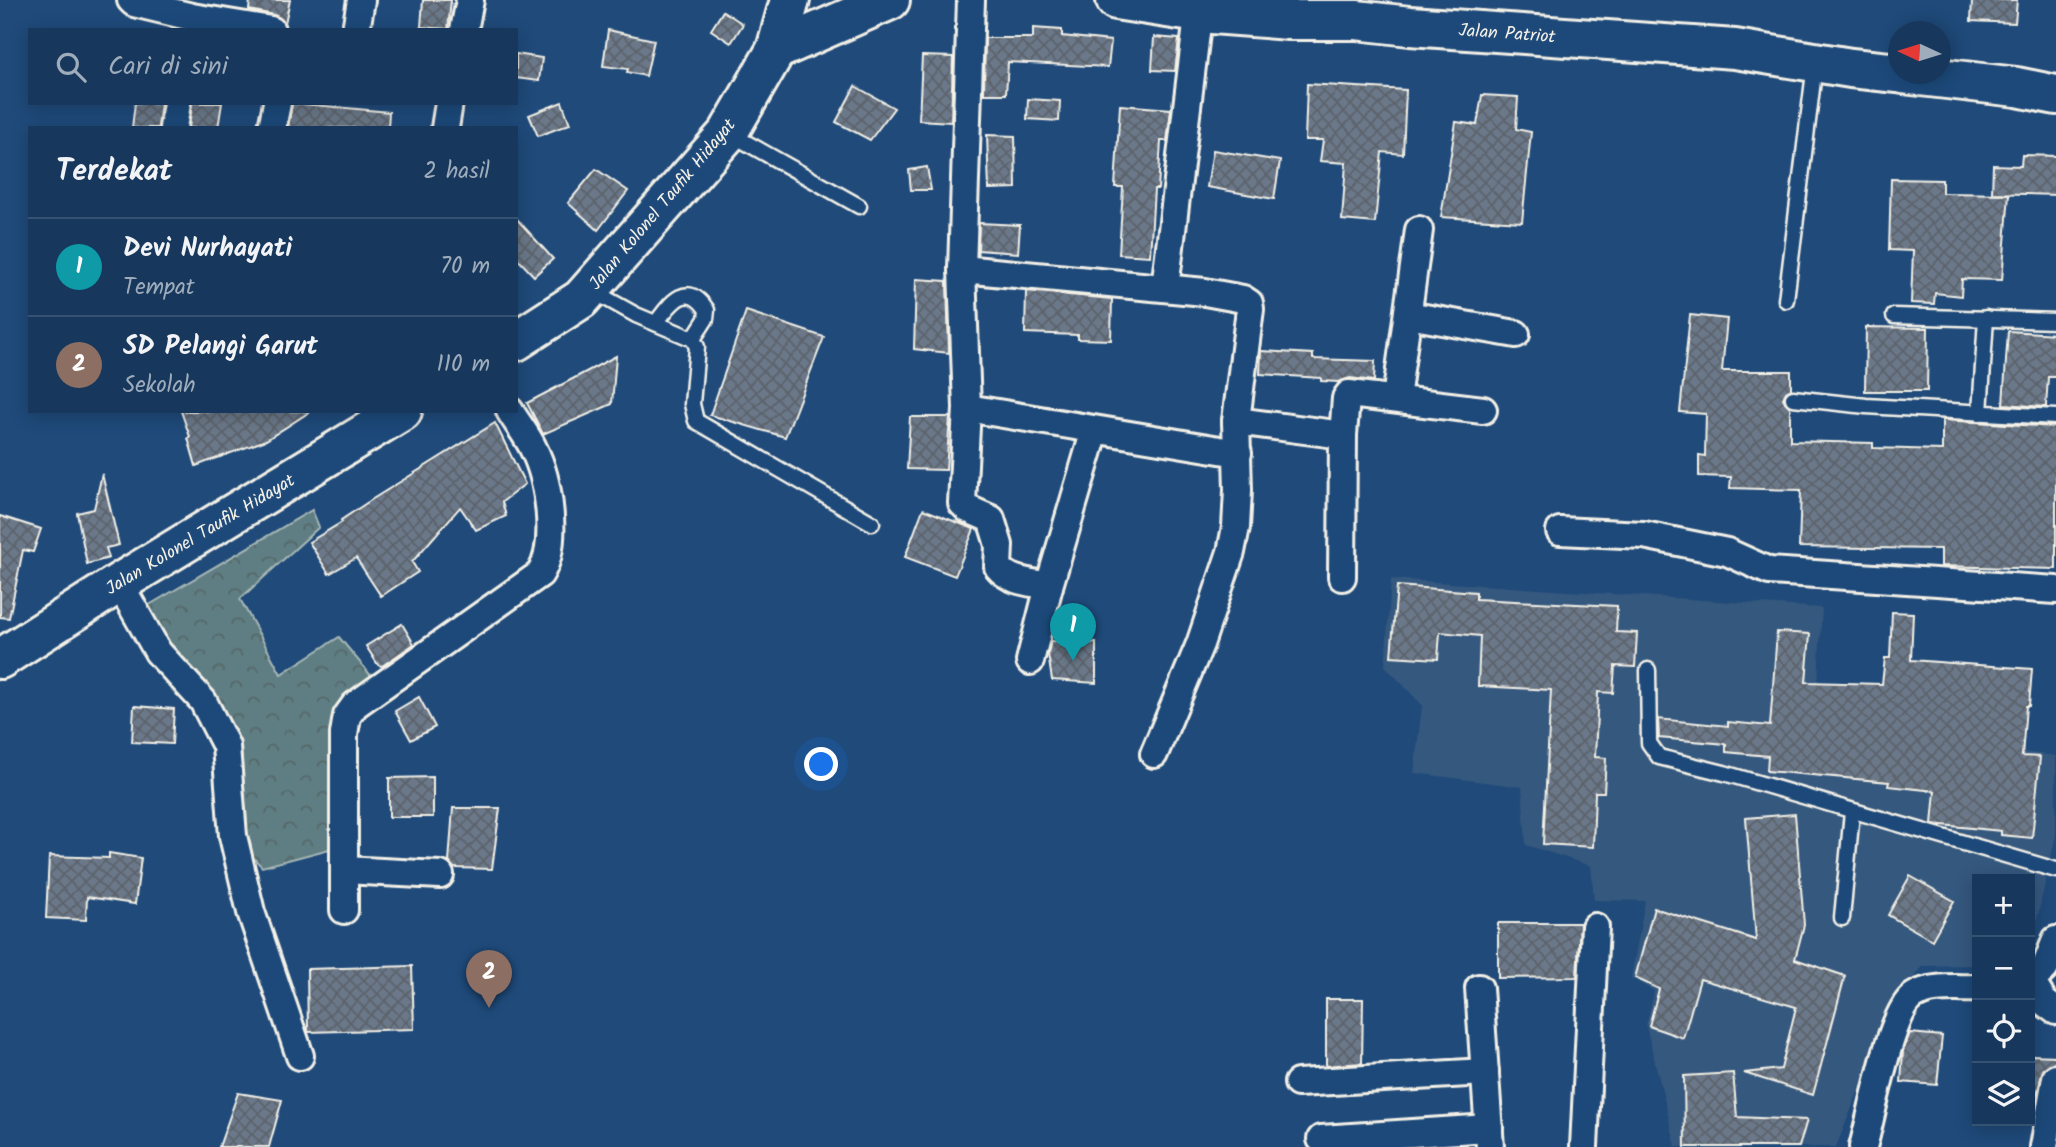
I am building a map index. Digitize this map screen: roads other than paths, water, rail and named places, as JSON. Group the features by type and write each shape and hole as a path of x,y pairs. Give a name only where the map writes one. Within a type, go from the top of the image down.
{"main road":[{"name":"Jalan Kolonel Taufik Hidayat","path":"518,340 581,299 728,132 776,50 790,0"},
{"path":"776,50 890,0"},
{"name":"Jalan Patriot","path":"1116,0 1200,6 1289,20 1356,10 1410,26 1735,49 1888,71"},
{"name":"Jalan Patriot","path":"1951,79 2056,95"},
{"name":"Jalan Kolonel Taufik Hidayat","path":"0,659 119,583 399,413"}],"street":[{"path":"131,0 191,23 234,12 267,28"},
{"path":"356,28 361,0"},
{"path":"464,28 470,0"},
{"path":"971,0 962,269 967,408 962,503 968,509 991,519 999,545 997,564 1004,575 1049,586"},
{"path":"1165,288 1200,6"},
{"path":"173,126 177,105"},
{"path":"272,126 277,105"},
{"path":"445,126 449,105"},
{"path":"1396,399 1419,230"},
{"path":"962,269 1205,292 1243,299 1249,303 1236,421 1236,527 1231,552 1200,644 1154,754"},
{"path":"1408,315 1516,334"},
{"path":"1342,577 1343,435 1346,398 1349,394 1483,410"},
{"path":"967,408 1238,453"},
{"path":"344,910 344,734 349,713 355,705 540,574 548,560 551,540 547,494 534,450 511,413"},
{"path":"1236,421 1343,435"},
{"path":"1030,661 1095,430"},
{"path":"1560,531 1656,538 1727,552 1769,572 2056,590"},
{"path":"119,583 158,652 203,701 226,746 233,836 251,912 300,1056"},
{"path":"344,870 440,876"},
{"path":"1584,1147 1595,927"},
{"path":"2035,977 2045,968 2056,940"},
{"path":"1321,1139 1490,1138 1479,988"},
{"path":"1863,1147 1892,1034 1904,1004 1926,990 1972,988"},
{"path":"2035,989 2044,1002 2056,1011"},
{"path":"1298,1083 1485,1072"},
{"path":"2044,1147 2056,1078"}],"lane":[{"path":"1786,300 1815,62"},
{"path":"728,132 859,206"},
{"path":"590,289 622,308 693,339 697,347 692,404 696,421 872,523"},
{"path":"656,323 674,299 693,296 708,310 706,319 693,339"},
{"path":"1894,316 2056,321"},
{"path":"1980,413 1986,318"},
{"path":"1793,398 1866,406 2056,417"},
{"path":"1648,670 1649,743 1659,757 1724,773 2056,870"},
{"path":"1842,918 1852,812"}],"place":[{"name":"Devi Nurhayati","path":"1073,661"},
{"name":"SD Pelangi Garut","path":"489,1008"}]}
